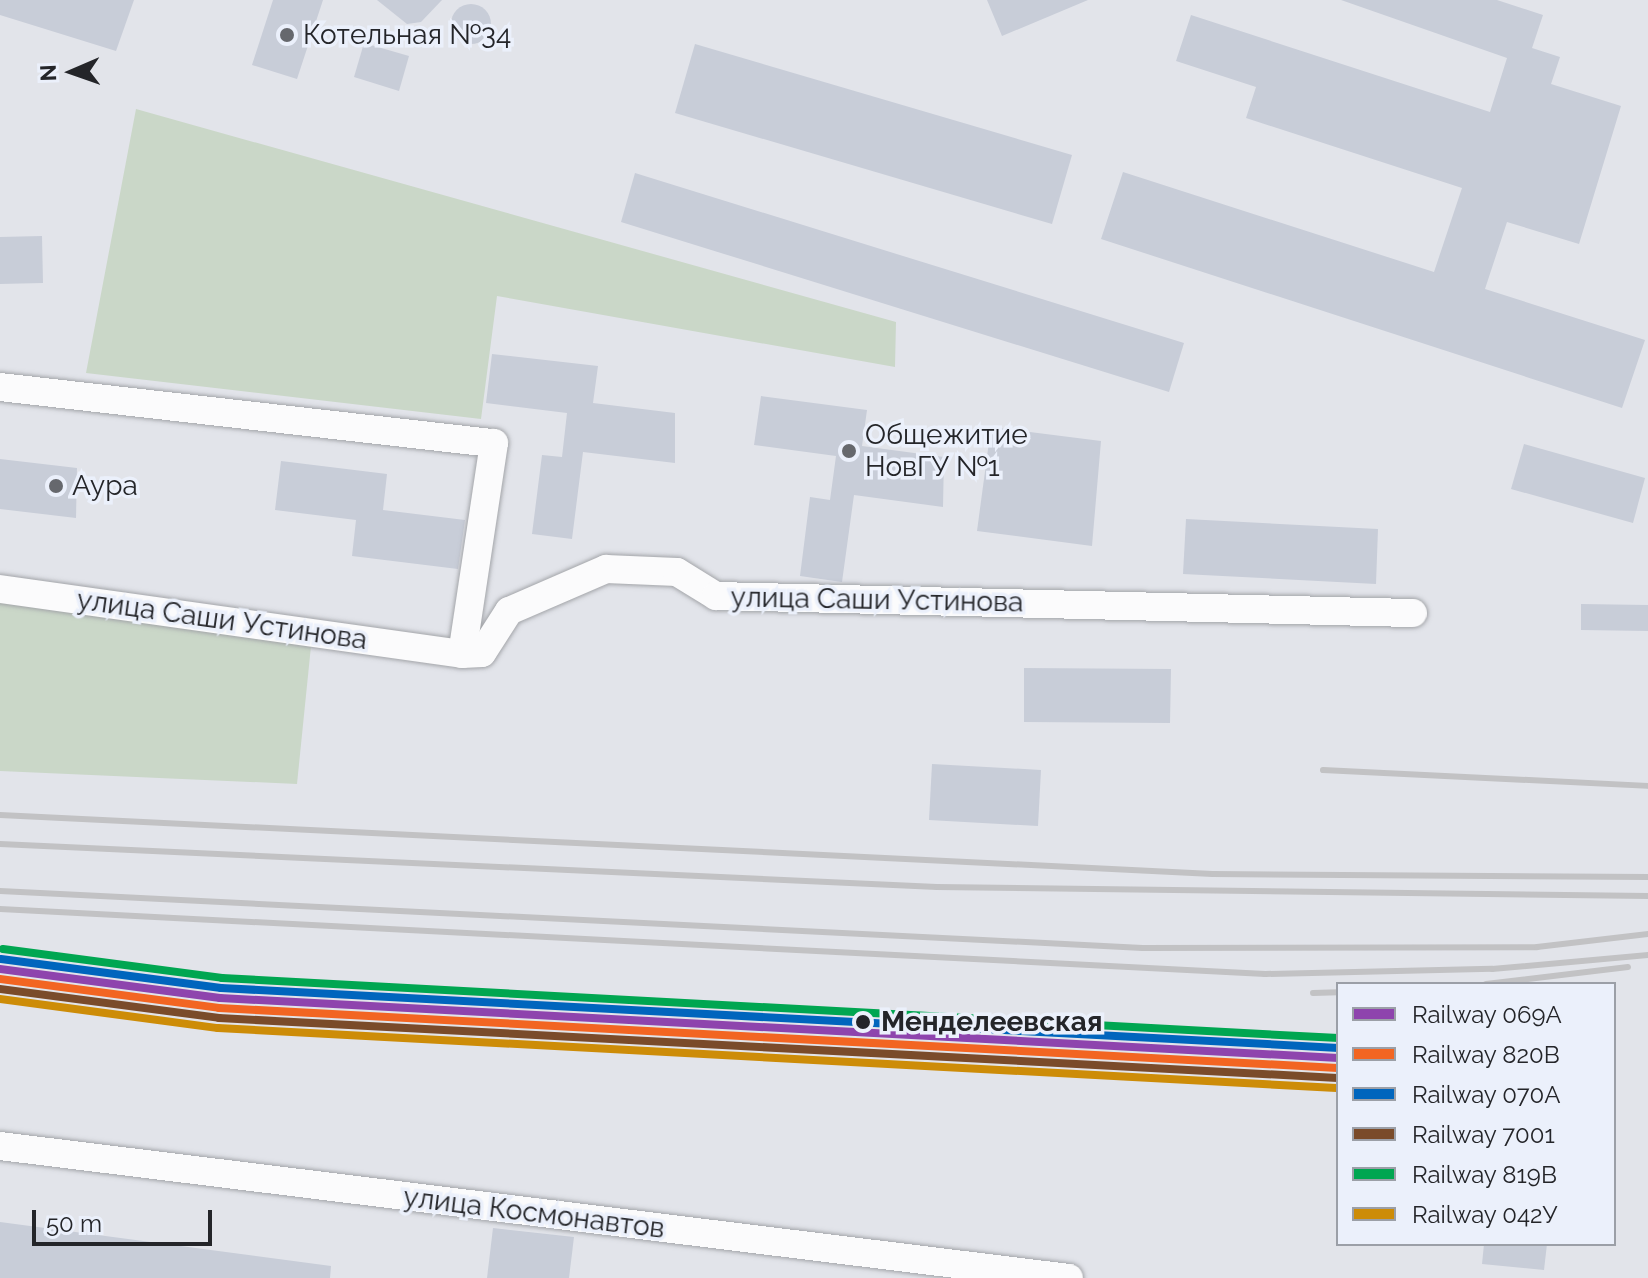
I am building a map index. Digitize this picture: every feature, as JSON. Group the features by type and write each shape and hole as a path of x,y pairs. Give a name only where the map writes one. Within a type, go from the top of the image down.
{"street":[{"path":"0,387 494,443 462,654"},
{"name":"улица Саши Устинова","path":"0,589 462,654 482,653 509,611 606,569 677,572 716,596 1413,613"},
{"name":"улица Космонавтов","path":"0,1146 1069,1278"}],"green space":[{"path":"136,109 896,322 895,367 497,296 481,419 86,373"},
{"path":"0,601 311,646 297,784 0,771"}],"building":[{"path":"0,0 134,0 116,51 0,15"},
{"name":"Котельная №34","path":"273,0 323,0 297,79 252,65"},
{"path":"377,0 442,0 421,22 407,24"},
{"path":"987,0 1088,0 1002,36"},
{"path":"1341,0 1497,0 1543,15 1532,48 1560,57 1551,84 1621,106 1579,244 1507,222 1485,289 1645,340 1622,408 1101,239 1123,172 1434,272 1462,188 1246,118 1256,87 1176,61 1191,15 1490,112 1507,58"},
{"path":"471,4 485,10 491,24 485,38 471,44 457,38 451,24 457,10"},
{"path":"364,43 409,56 399,91 354,77"},
{"path":"695,44 1072,155 1052,224 675,113"},
{"path":"635,173 1184,343 1169,392 621,222"},
{"path":"42,236 43,283 0,284 0,237"},
{"path":"492,354 598,366 593,403 675,413 675,463 583,452 572,539 532,534 542,455 562,457 567,413 486,403"},
{"name":"Общежитие НовГУ №1","path":"761,396 867,410 862,446 944,457 943,507 854,495 842,582 800,576 810,497 830,500 836,456 754,445"},
{"path":"991,427 1101,441 1092,546 977,531"},
{"path":"1524,444 1645,478 1633,523 1511,489"},
{"path":"0,459 77,468 76,518 0,509"},
{"path":"281,461 387,474 383,510 465,520 458,569 352,556 356,520 275,510"},
{"path":"1186,519 1378,529 1376,584 1183,574"},
{"path":"1581,604 1648,605 1648,631 1581,630"},
{"path":"1024,668 1171,669 1170,723 1024,722"},
{"path":"932,764 1041,770 1038,826 929,820"},
{"path":"0,1222 331,1266 330,1278 0,1278"},
{"path":"493,1228 574,1237 569,1278 487,1278"},
{"path":"1484,1246 1547,1246 1544,1270 1482,1264"}],"railway":[{"path":"1323,770 1648,786"},
{"path":"0,815 1213,874 1648,877"},
{"path":"0,844 937,887 1648,896"},
{"path":"0,891 1143,948 1537,947 1648,934"},
{"path":"0,909 1265,974 1492,969 1648,955"},
{"path":"1503,982 1628,967"},
{"path":"1313,993 1336,992"}],"rail line":[{"name":"819В","path":"3,949 222,978 1336,1038"},
{"name":"070А","path":"1,959 221,988 1336,1048"},
{"name":"069А","path":"0,969 220,998 1336,1058"},
{"name":"820В","path":"0,979 219,1008 1336,1068"},
{"name":"7001","path":"0,989 219,1018 1336,1078"},
{"name":"042У","path":"0,999 218,1028 1336,1088"}],"place":[{"name":"Котельная №34","path":"287,35"},
{"name":"Общежитие НовГУ №1","path":"849,451"},
{"name":"Аура","path":"56,486"},
{"name":"Менделеевская","path":"863,1022"}]}
